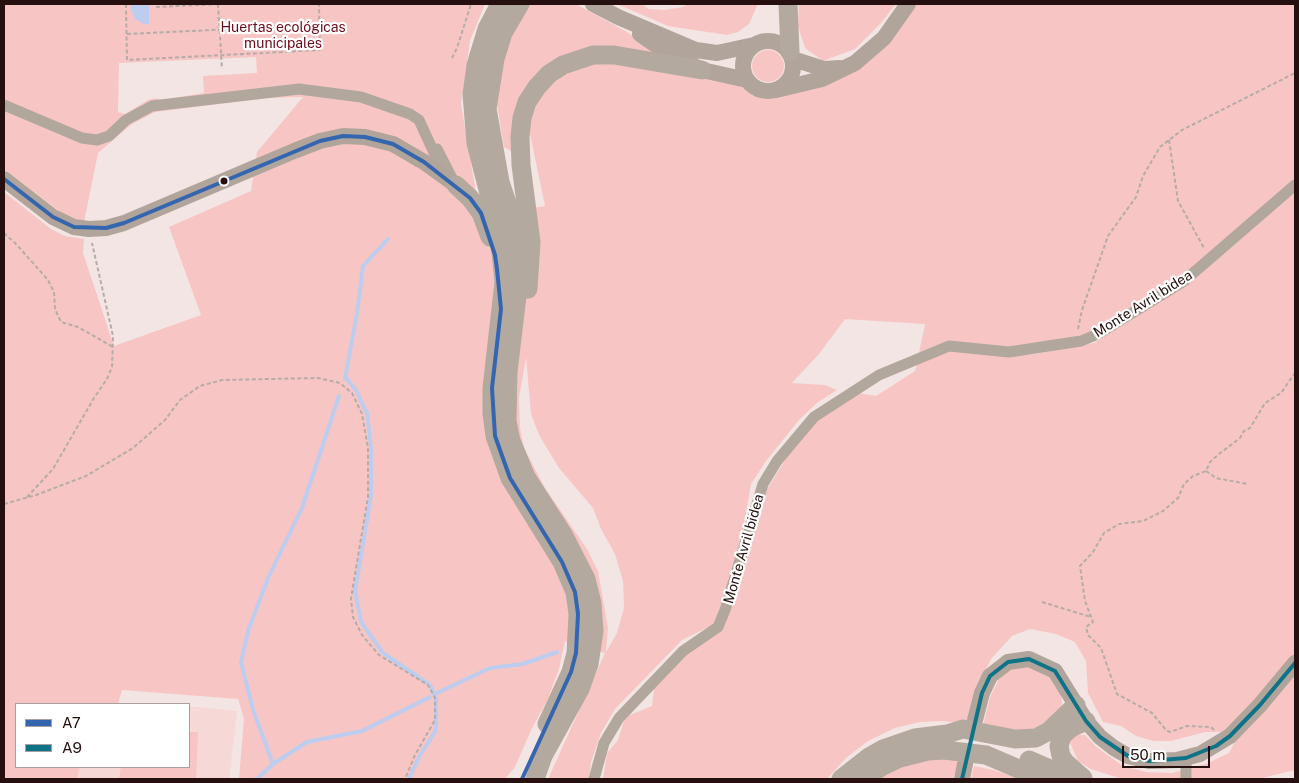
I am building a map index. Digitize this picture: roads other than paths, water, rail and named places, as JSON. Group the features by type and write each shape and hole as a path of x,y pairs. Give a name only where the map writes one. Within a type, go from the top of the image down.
{"main road":[{"path":"500,4 487,29 476,65 472,94 476,143 499,232 504,282 492,388 495,436 510,478 562,562 575,592 578,614 576,653 571,672 528,762 522,779"},
{"path":"520,4 503,33 495,59 487,109 500,182 513,221 518,248 514,324 506,403 511,441 526,477 564,536 586,579 592,603 594,630 589,664 580,689 543,756 535,779"},
{"path":"788,4 792,56"},
{"path":"514,324 525,310 531,262 520,137 522,118 527,102 537,87 549,74 563,65 593,55 614,55 702,70"},
{"path":"456,185 470,198 481,213 489,233 495,255 501,309"},
{"path":"841,779 856,766 883,749 915,738 947,734 963,729 1015,739 1036,738 1077,713"},
{"path":"1077,713 1071,728 1062,736 1059,746 1061,756 1084,779"},
{"path":"947,734 982,742 1073,779"},
{"path":"864,779 881,767 900,758 928,751 944,750 986,755 1042,779"}],"street":[{"path":"593,4 618,17 686,46 708,52 725,52 760,42 773,41 786,47 792,56 824,69 847,67"},
{"path":"618,17 660,48 702,70 747,80 757,89 776,90 822,79 847,67 884,38 908,4"},
{"path":"747,80 743,62 745,55 754,45"},
{"path":"776,90 791,78 792,56"},
{"path":"4,105 82,138 97,140 109,136 126,120 152,106 300,89 361,98 395,108 419,120 436,157 436,170"},
{"path":"426,134 445,162 456,185"},
{"path":"4,179 54,217 74,226 89,229 106,228 124,223 294,150 320,141 343,136 365,137 393,144 436,170 456,185"},
{"name":"Monte Avril bidea","path":"594,779 604,743 624,712 683,651 718,627 725,610 763,484 777,461 814,417 878,375 949,346 1008,352 1081,341 1098,334 1184,281 1295,185"},
{"path":"974,720 982,693 990,676 1008,662 1018,659 1029,659 1040,662 1055,671 1077,713 1100,737 1128,756 1149,761 1186,762 1223,741 1260,705 1295,663"},
{"path":"1186,762 1186,779"}],"water":[{"path":"133,4 149,4 149,23 145,25 135,19 130,8"}],"waterway":[{"path":"345,379 363,266 388,239"},
{"path":"345,377 356,390 366,412"},
{"path":"273,764 253,710 241,662 248,631 268,578 302,508 339,396"},
{"path":"367,412 371,447 371,496 355,591 361,622 383,653 430,685 436,698 436,730 419,757 409,779"},
{"path":"437,693 490,668 523,664 557,652"},
{"path":"257,779 273,764 307,742 362,731 430,697"}],"park label":[{"name":"Huertas ecológicas municipales","path":"283,36"}]}
